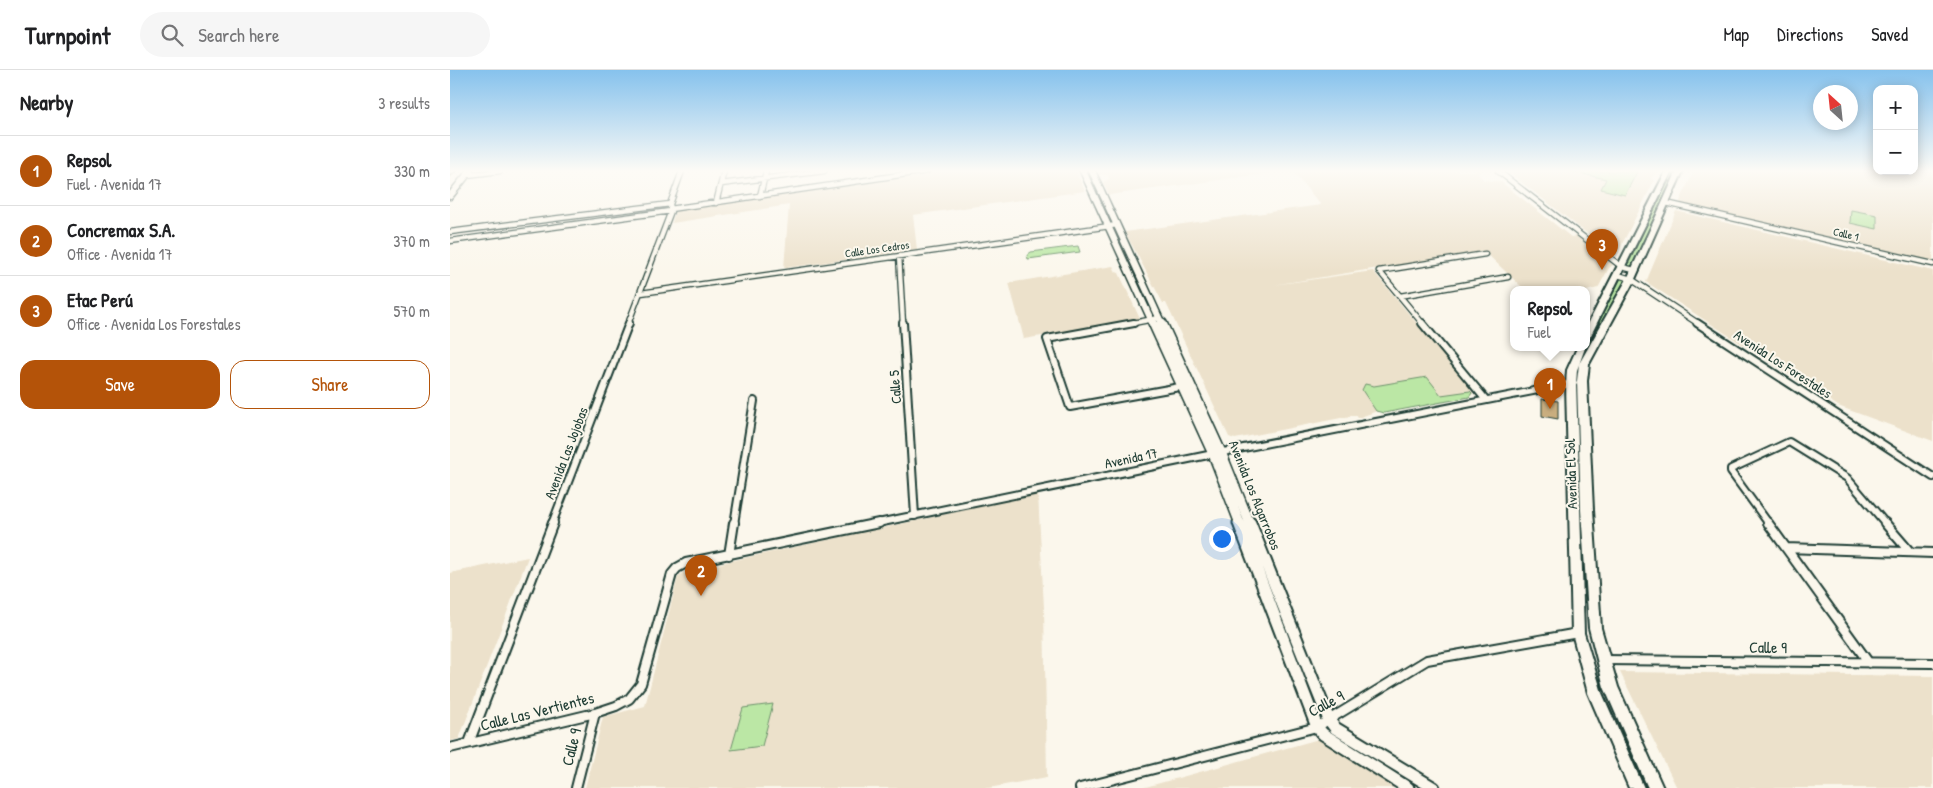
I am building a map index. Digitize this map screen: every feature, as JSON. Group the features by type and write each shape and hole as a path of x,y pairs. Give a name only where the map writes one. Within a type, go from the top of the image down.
{"main road":[{"path":"1590,328 1653,205"},
{"name":"Avenida El Sol","path":"1637,788 1607,725 1584,662 1578,633 1577,383 1584,364 1630,279 1665,205"},
{"name":"Avenida El Sol","path":"1580,351 1572,370 1577,383 1595,628 1602,660 1622,714 1656,788"}],"street":[{"name":"Avenida Las Jojobas","path":"469,743 641,293 671,205"},
{"path":"450,241 697,205"},
{"name":"Avenida Los Algarrobos","path":"1101,205 1113,226"},
{"name":"Avenida Los Algarrobos","path":"1105,205 1217,453 1329,720 1334,728 1434,788"},
{"path":"1541,205 1622,267 1630,279"},
{"name":"Calle 1","path":"1673,205 1933,264"},
{"path":"450,232 670,208"},
{"name":"Calle Los Cedros","path":"641,293 1113,226"},
{"path":"1485,254 1378,271 1486,400"},
{"name":"Calle 5","path":"899,256 915,516"},
{"path":"1622,267 1634,270"},
{"name":"Avenida Los Forestales","path":"1618,275 1630,279 1933,477"},
{"path":"1400,296 1508,277"},
{"path":"1155,318 1047,339 1070,407 1186,386"},
{"name":"Avenida 17","path":"629,699 636,693 641,684 672,574 677,568 686,563 1217,453 1577,383"},
{"path":"729,555 754,400"},
{"path":"1869,663 1731,472 1734,467 1789,442 1798,445 1847,478 1910,552"},
{"name":"Avenida Los Algarrobos","path":"1217,453 1317,726 1323,734 1408,788"},
{"path":"1786,548 1933,552"},
{"name":"Calle 9","path":"1080,788 1317,726 1427,660 1578,633"},
{"name":"Calle 9","path":"1602,660 1933,663"},
{"name":"Calle Las Vertientes","path":"450,748 595,713 616,706 629,699"},
{"name":"Calle 9","path":"576,788 595,713"}],"shaded area":[{"path":"712,205 988,205 913,215 917,250 784,268 789,205 672,223 675,210"},
{"path":"1321,205 1530,205 1571,237 1576,236 1613,265 1609,268 1598,288 1590,290 1590,286 1521,286 1484,251 1273,285 1373,271 1474,392 1470,397 1383,413 1377,411 1358,418 1356,415 1235,439 1229,437 1166,303 1163,303 1125,232"},
{"path":"1550,205 1642,205 1616,256"},
{"path":"1684,205 1933,205 1933,261"},
{"path":"1676,211 1933,271 1933,441 1838,406 1646,282"},
{"path":"1113,266 1116,272 1119,273 1140,319 1024,339 1009,283"},
{"path":"1038,494 1044,608 1047,777 989,788 585,788 603,717 645,706 678,577 685,571"},
{"path":"528,557 459,739 450,741 450,573"},
{"path":"1620,672 1933,676 1933,788 1677,788"},
{"path":"1319,739 1395,788 1142,788"}],"green space":[{"path":"1656,205 1661,205 1633,266 1628,265"},
{"path":"1851,210 1877,215 1877,229 1850,223"},
{"path":"1078,246 1080,252 1028,259 1027,255 1031,252"},
{"path":"1621,278 1625,280 1590,343 1590,339"},
{"path":"1584,351 1585,351 1578,364"},
{"path":"1427,377 1441,395 1470,391 1472,393 1469,397 1384,413 1376,411 1362,390 1365,384 1374,386"},
{"path":"773,704 762,746 731,750 743,708"}],"building":[{"path":"1542,399 1558,401 1558,419 1542,416"}],"place":[{"name":"Etac Perú","path":"1602,270"},
{"name":"Repsol","path":"1550,409"},
{"name":"Concremax S.A.","path":"701,596"}]}
